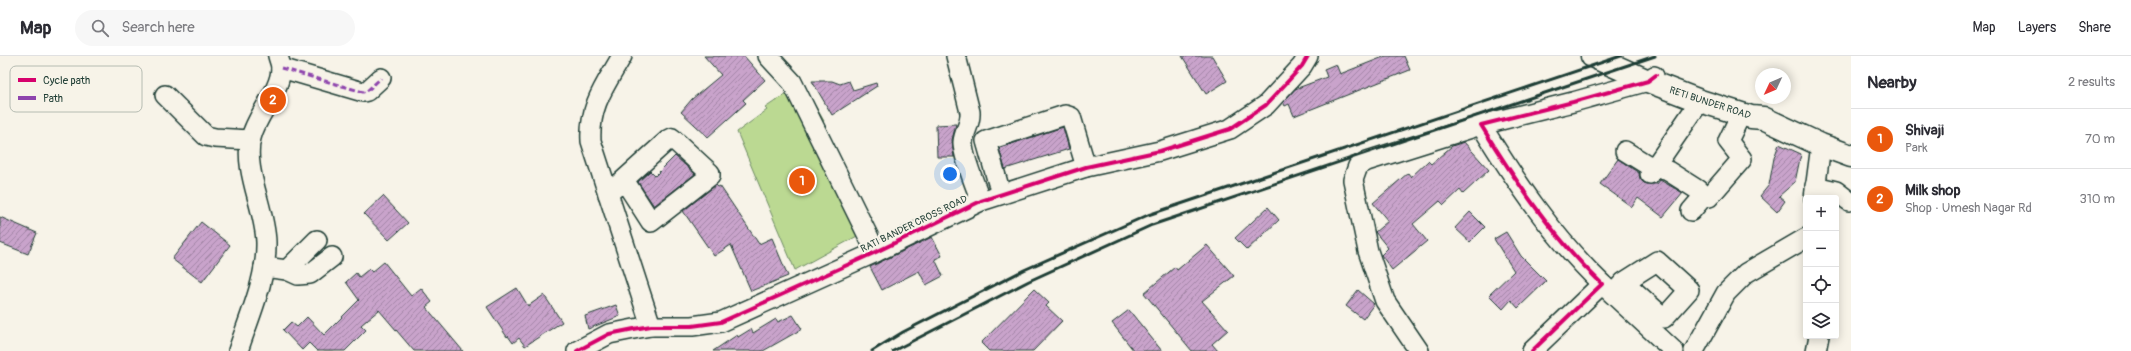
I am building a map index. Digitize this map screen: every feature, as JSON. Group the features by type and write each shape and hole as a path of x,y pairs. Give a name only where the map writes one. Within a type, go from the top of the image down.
{"main road":[{"name":"RETI BUNDER ROAD","path":"1592,56 1652,78 1700,101 1742,114 1763,118 1821,145 1851,156"},
{"path":"1614,56 1652,78 1752,109 1763,118"}],"street":[{"path":"622,56 596,102 590,126 591,141 651,326"},
{"path":"768,56 792,82 876,252"},
{"path":"956,56 971,121 964,134 963,148 981,201"},
{"name":"RATI BANDER CROSS ROAD","path":"577,351 609,334 651,326 692,326 721,322 876,252 981,201 1086,166 1160,151 1230,129 1266,106 1302,66 1308,56"},
{"path":"238,351 264,268 266,242 263,219 249,154 250,140 271,96 279,62 363,92 367,91 381,78"},
{"path":"1419,351 1385,300 1368,251 1353,180 1358,166 1367,161 1481,124 1573,102 1652,78"},
{"path":"165,95 206,136 250,140"},
{"path":"1653,170 1700,101"},
{"path":"1691,211 1703,197 1710,196 1742,159 1728,141 1742,114"},
{"path":"1001,194 986,141 1058,117 1065,115 1071,117 1086,166"},
{"path":"1481,124 1519,186 1579,262 1613,287 1674,351"},
{"path":"608,194 624,180 672,138 710,173 710,176 651,222 624,180"},
{"path":"1821,145 1815,192 1836,191 1849,201"},
{"path":"1625,151 1653,170 1668,171 1698,190"},
{"path":"287,270 317,240"},
{"path":"1694,351 1726,293 1746,273 1803,240"},
{"path":"264,268 287,270 298,275 310,274 332,257"},
{"path":"1532,351 1613,287"},
{"path":"1816,351 1818,339"}],"green space":[{"path":"802,83 824,121 820,124 870,229 795,270 737,132 767,110 765,108"}],"building":[{"path":"704,56 744,56 765,80 743,100 746,103 708,137 681,112 692,99 721,75"},
{"path":"1182,56 1212,56 1227,81 1206,94"},
{"path":"1386,56 1404,56 1410,70 1294,116 1289,104 1285,106 1283,102 1295,89 1327,77 1324,69 1336,64 1340,74"},
{"path":"812,81 832,81 840,84 849,81 853,90 876,83 877,86 832,115"},
{"path":"956,124 952,140 954,157 937,157 936,125"},
{"path":"1063,127 1069,149 1005,169 999,148"},
{"path":"1464,142 1489,170 1463,194 1460,190 1444,205 1440,201 1413,224 1427,241 1392,270 1381,255 1388,248 1375,232 1388,221 1373,203 1408,173 1411,177 1428,161 1431,164 1452,146"},
{"path":"1779,144 1801,154 1795,182 1779,196 1785,201 1777,212 1760,196 1769,185 1774,158"},
{"path":"675,156 695,174 654,206 638,182 650,171 655,176"},
{"path":"1618,159 1639,173 1640,179 1644,183 1657,184 1660,180 1683,193 1663,217 1638,198 1632,207 1600,184"},
{"path":"716,185 718,187 720,186 759,244 772,238 788,276 751,291 731,245 714,256 683,211"},
{"path":"383,196 408,223 389,240 364,214"},
{"path":"1268,207 1279,220 1247,250 1235,238"},
{"path":"1470,212 1485,227 1470,242 1455,228"},
{"path":"0,217 37,233 28,254 0,243"},
{"path":"201,222 230,245 202,282 172,259"},
{"path":"1506,232 1521,256 1546,281 1518,308 1511,300 1503,309 1489,295 1514,271 1494,239"},
{"path":"932,237 942,256 935,259 943,276 926,285 919,271 882,290 870,267"},
{"path":"1207,245 1234,276 1202,301 1228,330 1212,344 1218,351 1192,351 1144,293 1175,267 1177,270"},
{"path":"384,262 411,296 421,288 432,302 426,307 463,351 414,351 379,310 361,325 366,330 345,351 317,351 309,343 302,350 283,330 291,322 297,327 307,317 324,335 359,300 346,282 356,273 359,277 369,269 372,272"},
{"path":"517,288 528,306 544,295 562,322 525,346 519,338 513,343 508,336 507,337 487,307"},
{"path":"1034,289 1049,303 1046,306 1062,321 1033,351 989,351 981,343"},
{"path":"1358,290 1374,304 1363,319 1346,306"},
{"path":"616,305 620,316 588,329 585,316"},
{"path":"1129,310 1162,351 1134,351 1112,323"},
{"path":"793,315 802,329 763,351 713,351 737,335 738,337 751,329 753,333 776,319 778,322"}],"railway":[{"path":"872,351 903,332 1024,270 1148,215 1621,56"},
{"path":"893,351 1029,281 1152,225 1655,56"}],"marked path":[{"path":"281,68 363,92 367,91 381,78"}],"cycle path":[{"path":"577,351 609,334 651,326 692,326 721,322 876,252 981,201 1086,167 1160,151 1230,129 1266,105 1302,66 1308,56"},
{"path":"1532,351 1602,284 1551,228 1522,188 1481,125 1648,81 1656,75"}],"place":[{"name":"Milk shop","path":"273,100"},
{"name":"Shivaji","path":"802,181"}]}
